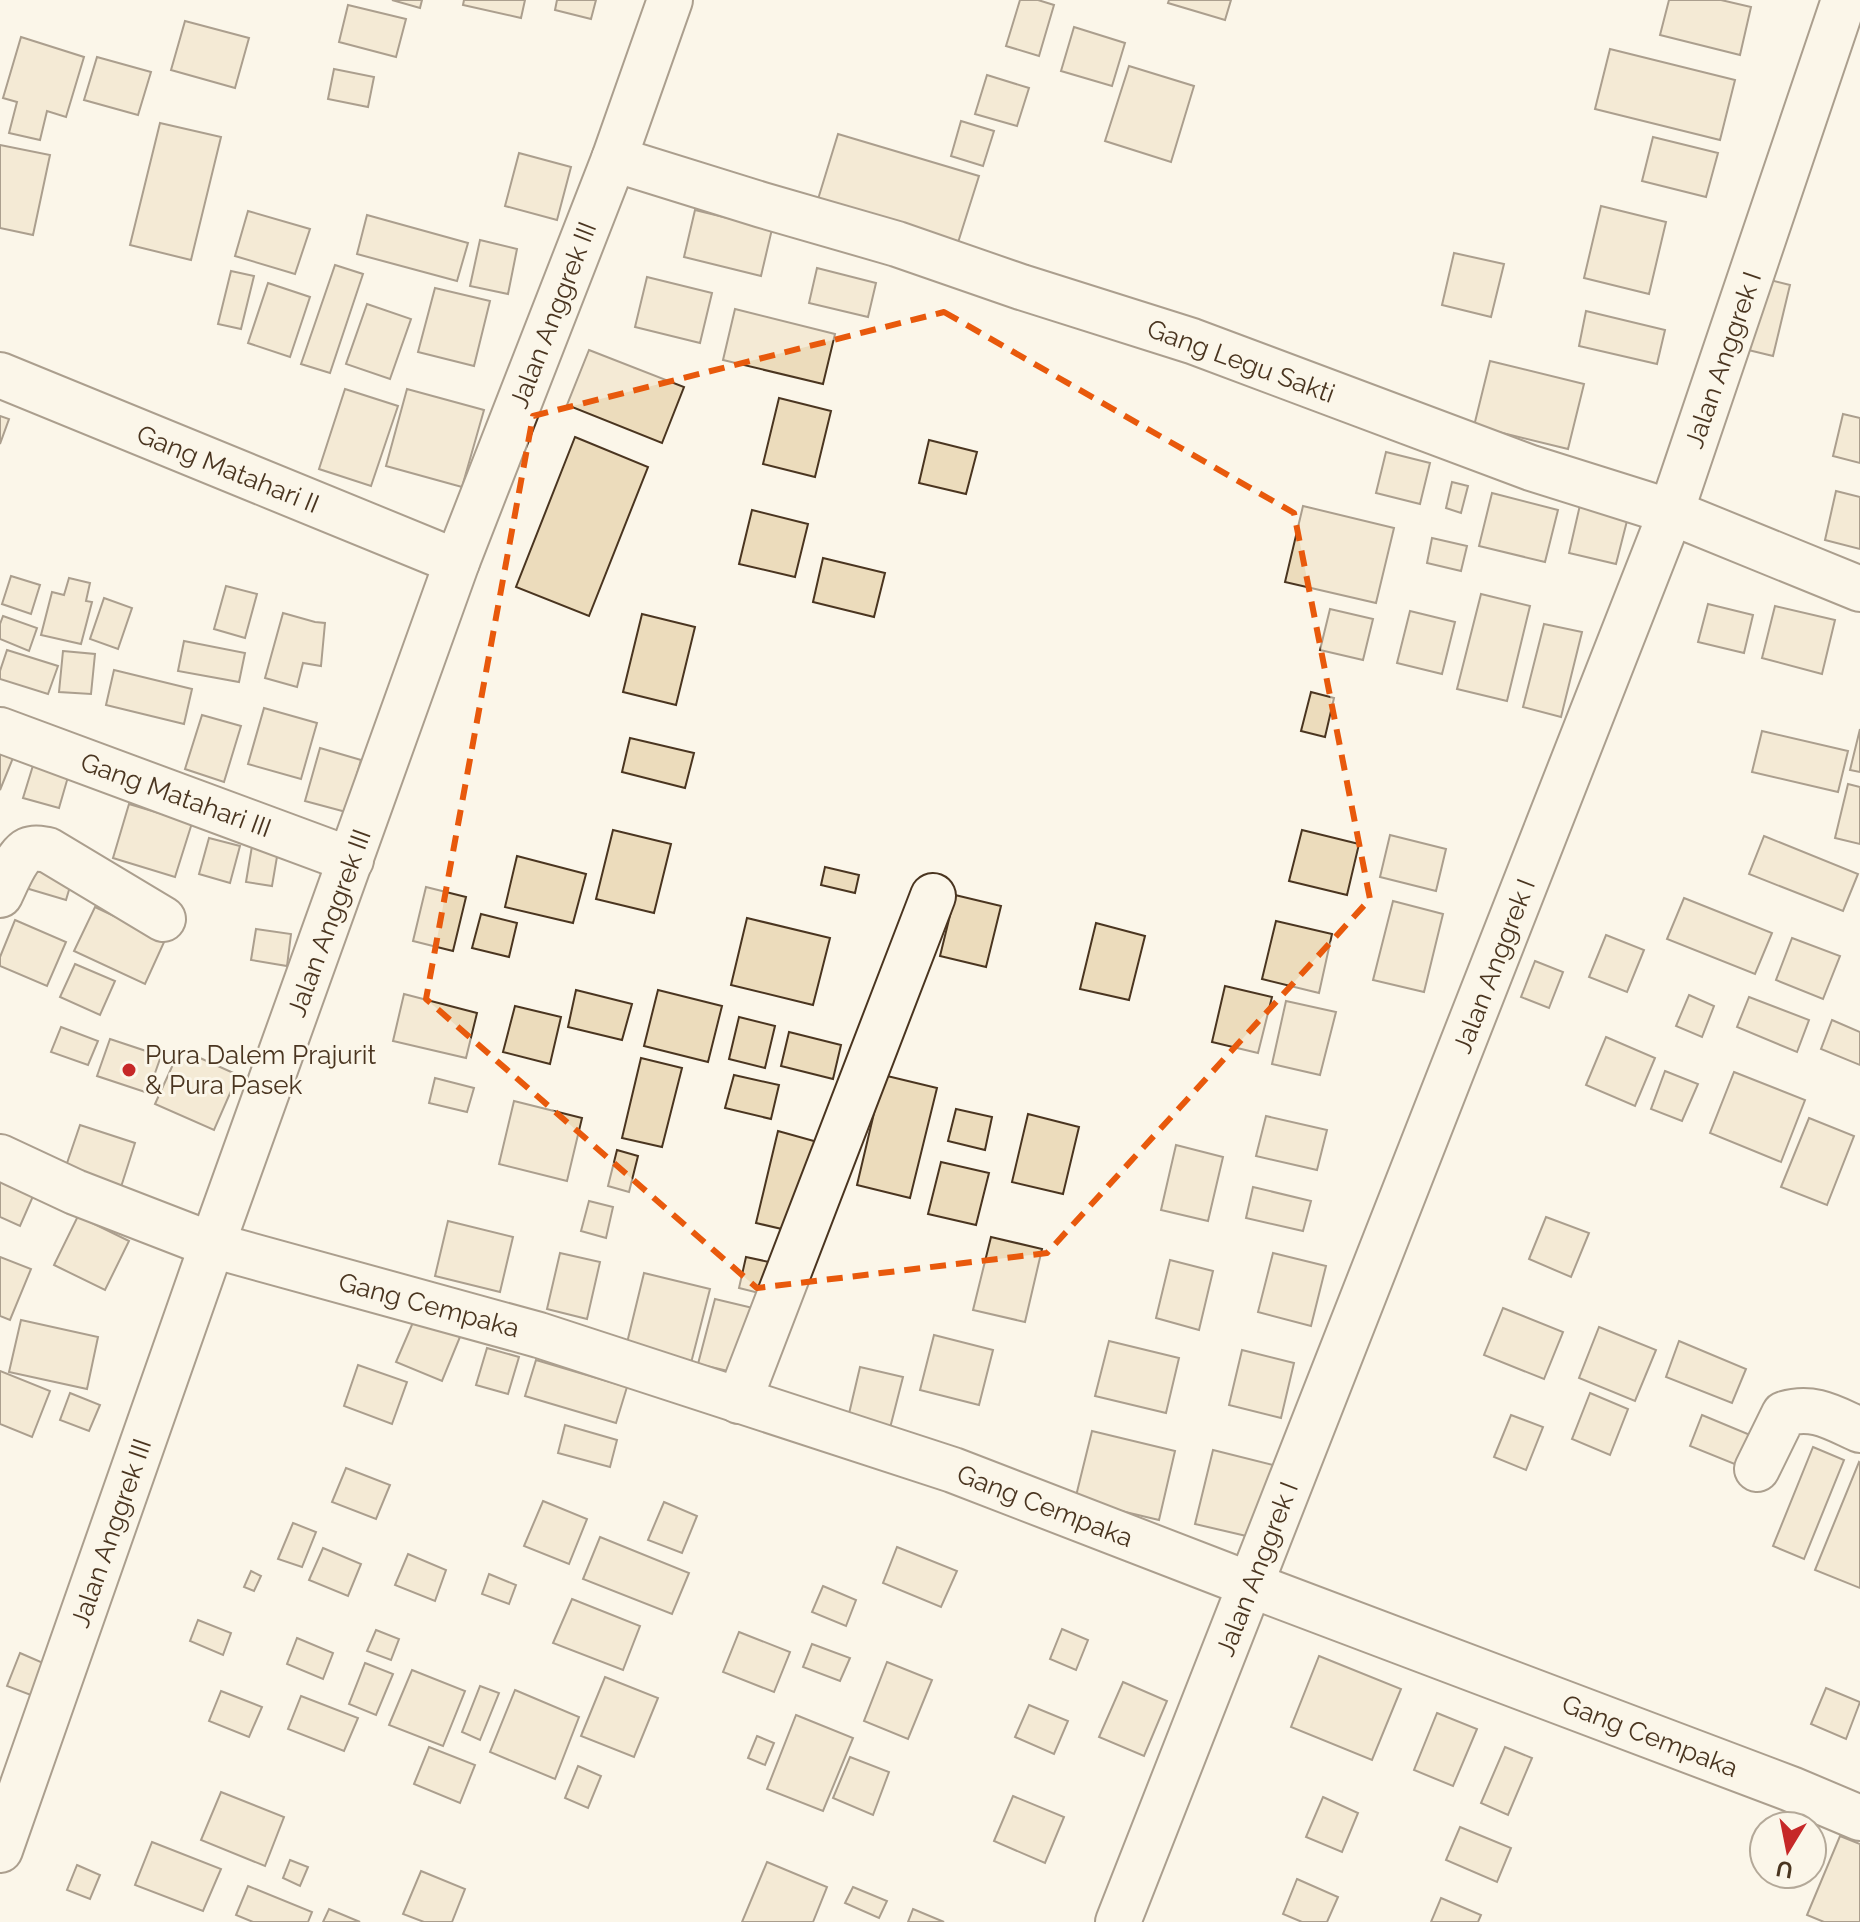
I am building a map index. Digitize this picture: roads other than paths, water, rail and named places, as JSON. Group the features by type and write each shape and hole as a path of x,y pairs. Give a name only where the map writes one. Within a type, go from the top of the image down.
{"street":[{"name":"Jalan Anggrek III","path":"0,1850 212,1245 457,562 614,159 670,0"},
{"name":"Jalan Anggrek I","path":"1118,1922 1671,512 1844,0"},
{"name":"Gang Legu Sakti","path":"614,159 897,244 1192,341 1531,468 1671,512 1860,589"},
{"name":"Gang Matahari II","path":"0,375 457,562"},
{"name":"Gang Matahari III","path":"0,730 351,860"},
{"path":"0,895 21,855 33,848 41,848 163,919"},
{"path":"739,1401 933,896"},
{"name":"Gang Cempaka","path":"0,1157 75,1192 212,1245 539,1335 953,1470 1860,1818"},
{"path":"1757,1469 1784,1414 1798,1410 1817,1411 1860,1430"}],"place":[{"name":"Pura Dalem Prajurit & Pura Pasek","path":"129,1070"}]}
